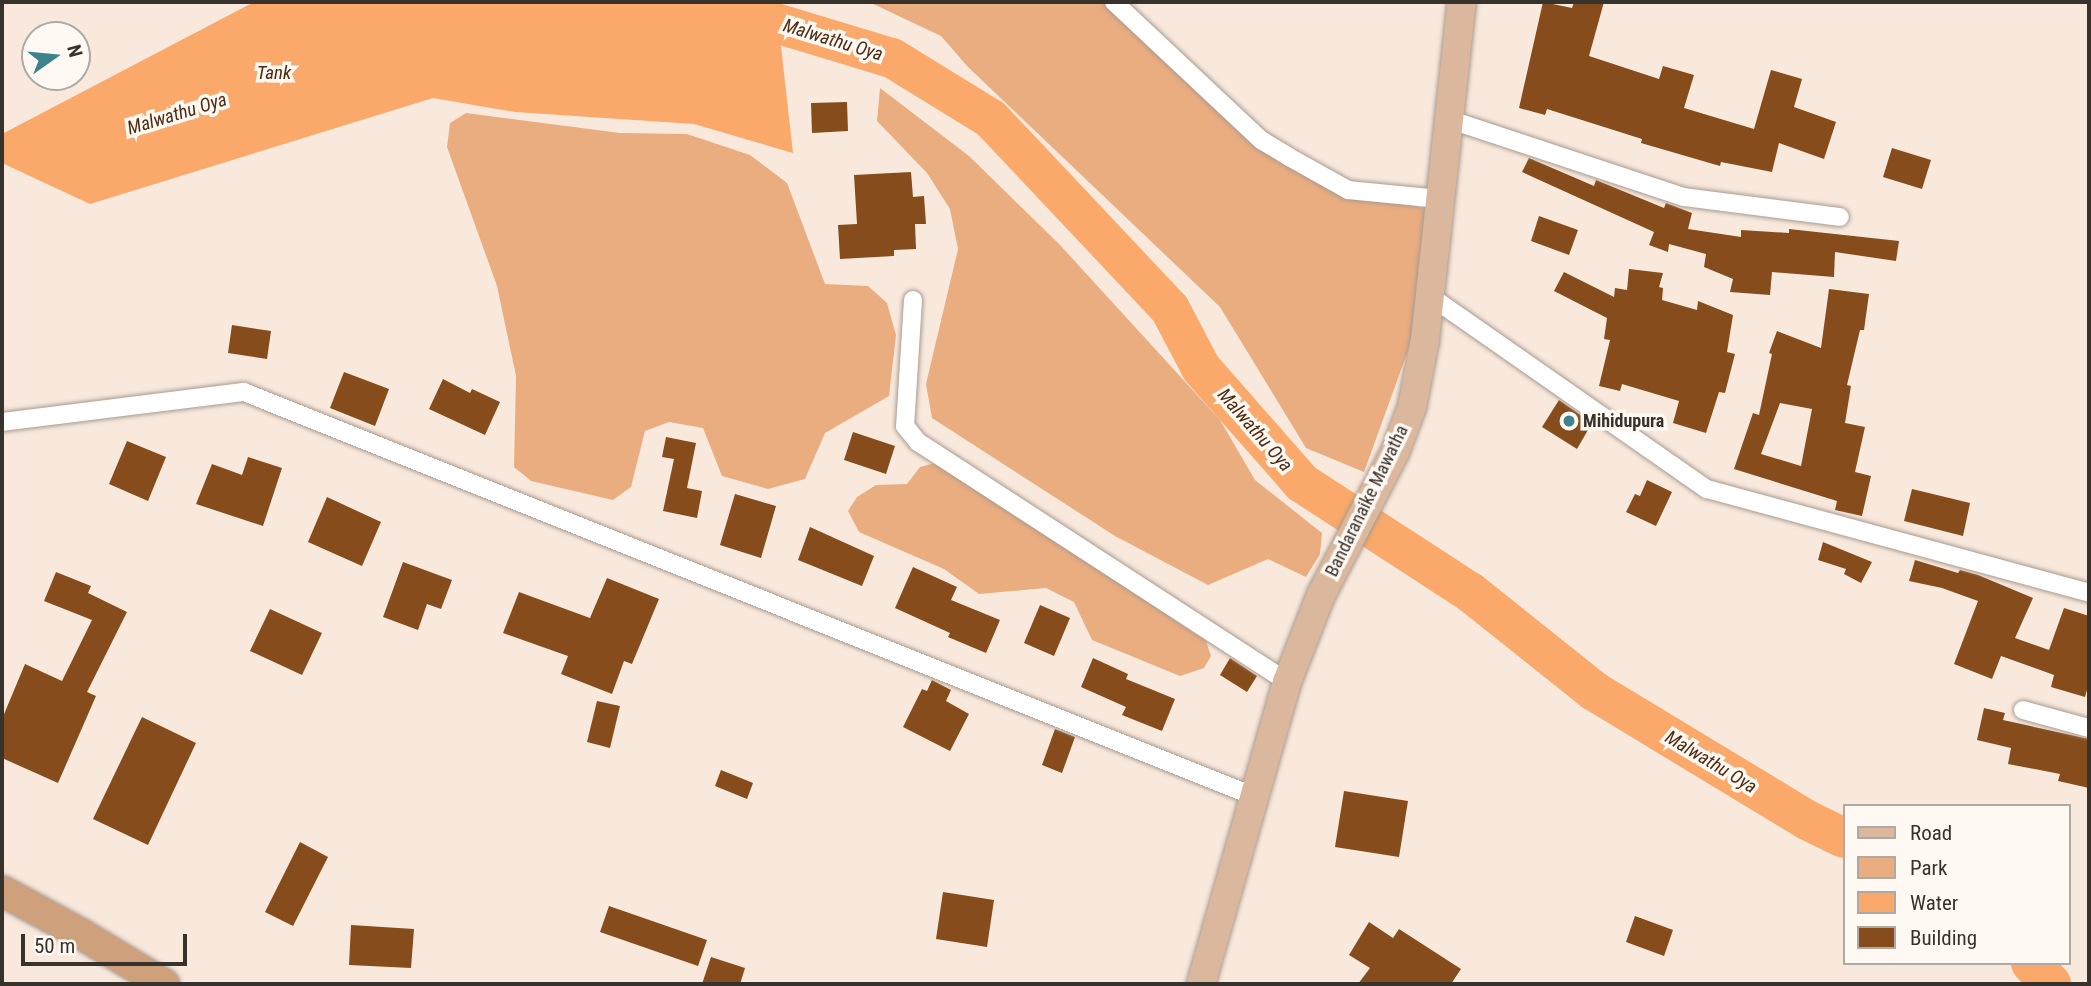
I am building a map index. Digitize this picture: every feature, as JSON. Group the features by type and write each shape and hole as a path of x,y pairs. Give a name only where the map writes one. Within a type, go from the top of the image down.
{"highway":[{"path":"2,893 83,935 164,984"}],"main road":[{"name":"Bandaranaike Mawatha","path":"1201,984 1287,681 1321,595 1395,452 1412,407 1430,296 1462,2"}],"street":[{"path":"1114,2 1261,140 1289,158 1348,190 1440,199"},
{"path":"1448,119 1684,197 1840,217"},
{"path":"1430,296 1707,489 2089,593"},
{"path":"913,300 905,426 918,442 1287,681"},
{"path":"2,422 244,392 1253,796"},
{"path":"2023,710 2089,729"}],"green space":[{"path":"869,2 1114,2 1261,140 1367,193 1429,210 1410,345 1364,472 1306,448 1220,307 968,67 941,36"},
{"path":"880,88 969,156 1060,245 1220,420 1255,480 1322,533 1320,554 1306,577 1268,559 1208,585 1115,536 932,418 926,384 958,249 950,209 927,173 877,121"},
{"path":"466,113 620,133 687,134 750,155 787,183 825,284 868,286 887,303 896,335 889,396 825,433 805,479 768,489 722,476 703,428 669,422 645,431 631,487 613,500 531,481 514,467 516,376 497,286 447,147 450,123"},
{"path":"939,462 1206,641 1211,656 1204,668 1180,676 1092,640 1074,602 1046,588 979,594 944,569 859,532 848,511 857,497 876,485 907,484 920,467"}],"water":[{"name":"Tank","path":"254,2 776,2 793,153 694,124 515,112 433,98 90,204 2,163 2,134 84,91 91,91 91,87"}],"building":[{"path":"1543,2 1572,8 1574,2 1604,2 1589,56 1659,79 1663,66 1694,75 1684,108 1754,129 1771,70 1802,79 1794,107 1836,122 1824,159 1779,143 1772,172 1721,162 1720,166 1641,143 1642,139 1547,109 1545,115 1519,108"},
{"path":"847,102 848,131 812,133 811,103"},
{"path":"1892,148 1931,160 1922,189 1883,177"},
{"path":"1529,158 1594,186 1596,180 1664,208 1666,203 1692,213 1688,229 1741,237 1741,230 1789,233 1789,229 1899,241 1896,261 1835,252 1834,277 1772,272 1770,295 1730,292 1733,279 1704,267 1706,254 1669,244 1668,252 1649,245 1654,232 1522,172"},
{"path":"911,172 913,197 924,196 926,224 915,224 916,249 894,250 894,256 840,259 838,225 857,224 854,175"},
{"path":"1539,216 1578,230 1569,255 1531,241"},
{"path":"1629,269 1663,273 1659,287 1663,288 1662,300 1697,310 1698,301 1733,315 1727,352 1735,354 1725,393 1719,392 1706,433 1673,423 1679,401 1622,384 1620,391 1599,386 1610,340 1604,339 1607,318 1554,291 1564,272 1614,297 1615,288 1627,290"},
{"path":"1829,289 1869,294 1864,330 1860,330 1847,385 1851,386 1845,423 1865,427 1855,472 1871,476 1862,516 1835,510 1837,501 1734,469 1753,413 1759,415 1772,354 1769,353 1777,331 1821,348","holes":["1780,403 1812,409 1801,466 1761,454"]},
{"path":"232,325 271,331 267,359 228,353"},
{"path":"344,372 389,389 375,426 330,408"},
{"path":"443,379 470,393 472,389 500,402 485,435 429,409"},
{"name":"Mihidupura","path":"1559,400 1592,423 1577,449 1542,427"},
{"path":"853,432 895,446 886,474 844,460"},
{"path":"666,437 696,443 687,488 702,491 697,518 663,511 674,459 662,457"},
{"path":"127,441 166,457 148,501 109,484"},
{"path":"248,457 282,468 263,526 196,504 212,464 242,475"},
{"path":"1647,480 1672,492 1656,526 1626,512 1635,494 1640,496"},
{"path":"1912,489 1970,503 1963,536 1904,521"},
{"path":"735,494 776,506 761,558 720,545"},
{"path":"327,497 381,522 362,566 308,542"},
{"path":"810,527 874,556 862,586 798,560"},
{"path":"1823,542 1872,562 1861,583 1844,574 1846,569 1818,560"},
{"path":"1915,560 1958,573 1960,570 1978,575 2033,598 2015,638 2049,650 2064,608 2089,616 2089,683 2085,697 2051,687 2054,675 2001,656 1992,679 1954,664 1978,601 1942,588 1909,581"},
{"path":"403,562 452,580 441,609 427,604 418,630 383,617"},
{"path":"913,567 957,587 951,600 1000,620 986,653 948,637 950,633 895,608"},
{"path":"56,572 91,586 88,593 127,612 87,692 96,696 58,783 2,758 2,719 25,664 62,681 92,620 44,601"},
{"path":"607,578 659,599 632,664 624,661 612,694 561,674 568,656 503,633 519,592 590,618"},
{"path":"1040,605 1070,618 1054,656 1024,643"},
{"path":"270,609 322,633 302,675 250,651"},
{"path":"1093,658 1128,674 1126,679 1175,699 1162,731 1122,715 1126,707 1081,687"},
{"path":"1230,658 1257,676 1247,692 1220,675"},
{"path":"932,680 951,690 946,701 969,714 950,751 903,727 922,689 927,691"},
{"path":"597,701 620,706 610,748 587,742"},
{"path":"1984,708 2005,713 2003,720 2089,739 2089,788 2058,781 2060,774 2008,764 2011,748 1977,740"},
{"path":"142,717 196,743 148,845 93,819"},
{"path":"1055,729 1075,737 1062,773 1042,765"},
{"path":"721,770 753,783 747,799 715,786"},
{"path":"1344,791 1408,801 1399,857 1335,847"},
{"path":"300,842 328,857 293,926 265,912"},
{"path":"943,892 994,900 987,947 936,939"},
{"path":"609,906 707,940 698,966 600,932"},
{"path":"1635,916 1673,930 1664,956 1626,942"},
{"path":"1369,922 1393,938 1399,929 1461,969 1451,984 1358,984 1370,968 1349,955"},
{"path":"351,925 414,929 411,968 349,965"},
{"path":"711,957 745,968 740,984 702,984"}],"waterway":[{"name":"Malwathu Oya","path":"706,2 892,58 991,119 1170,309 1201,368 1302,483 1470,592 1594,691 1807,820 1842,837"},
{"name":"Malwathu Oya","path":"2033,965 2051,984"}],"place":[{"name":"Mihidupura","path":"1569,421"}]}
